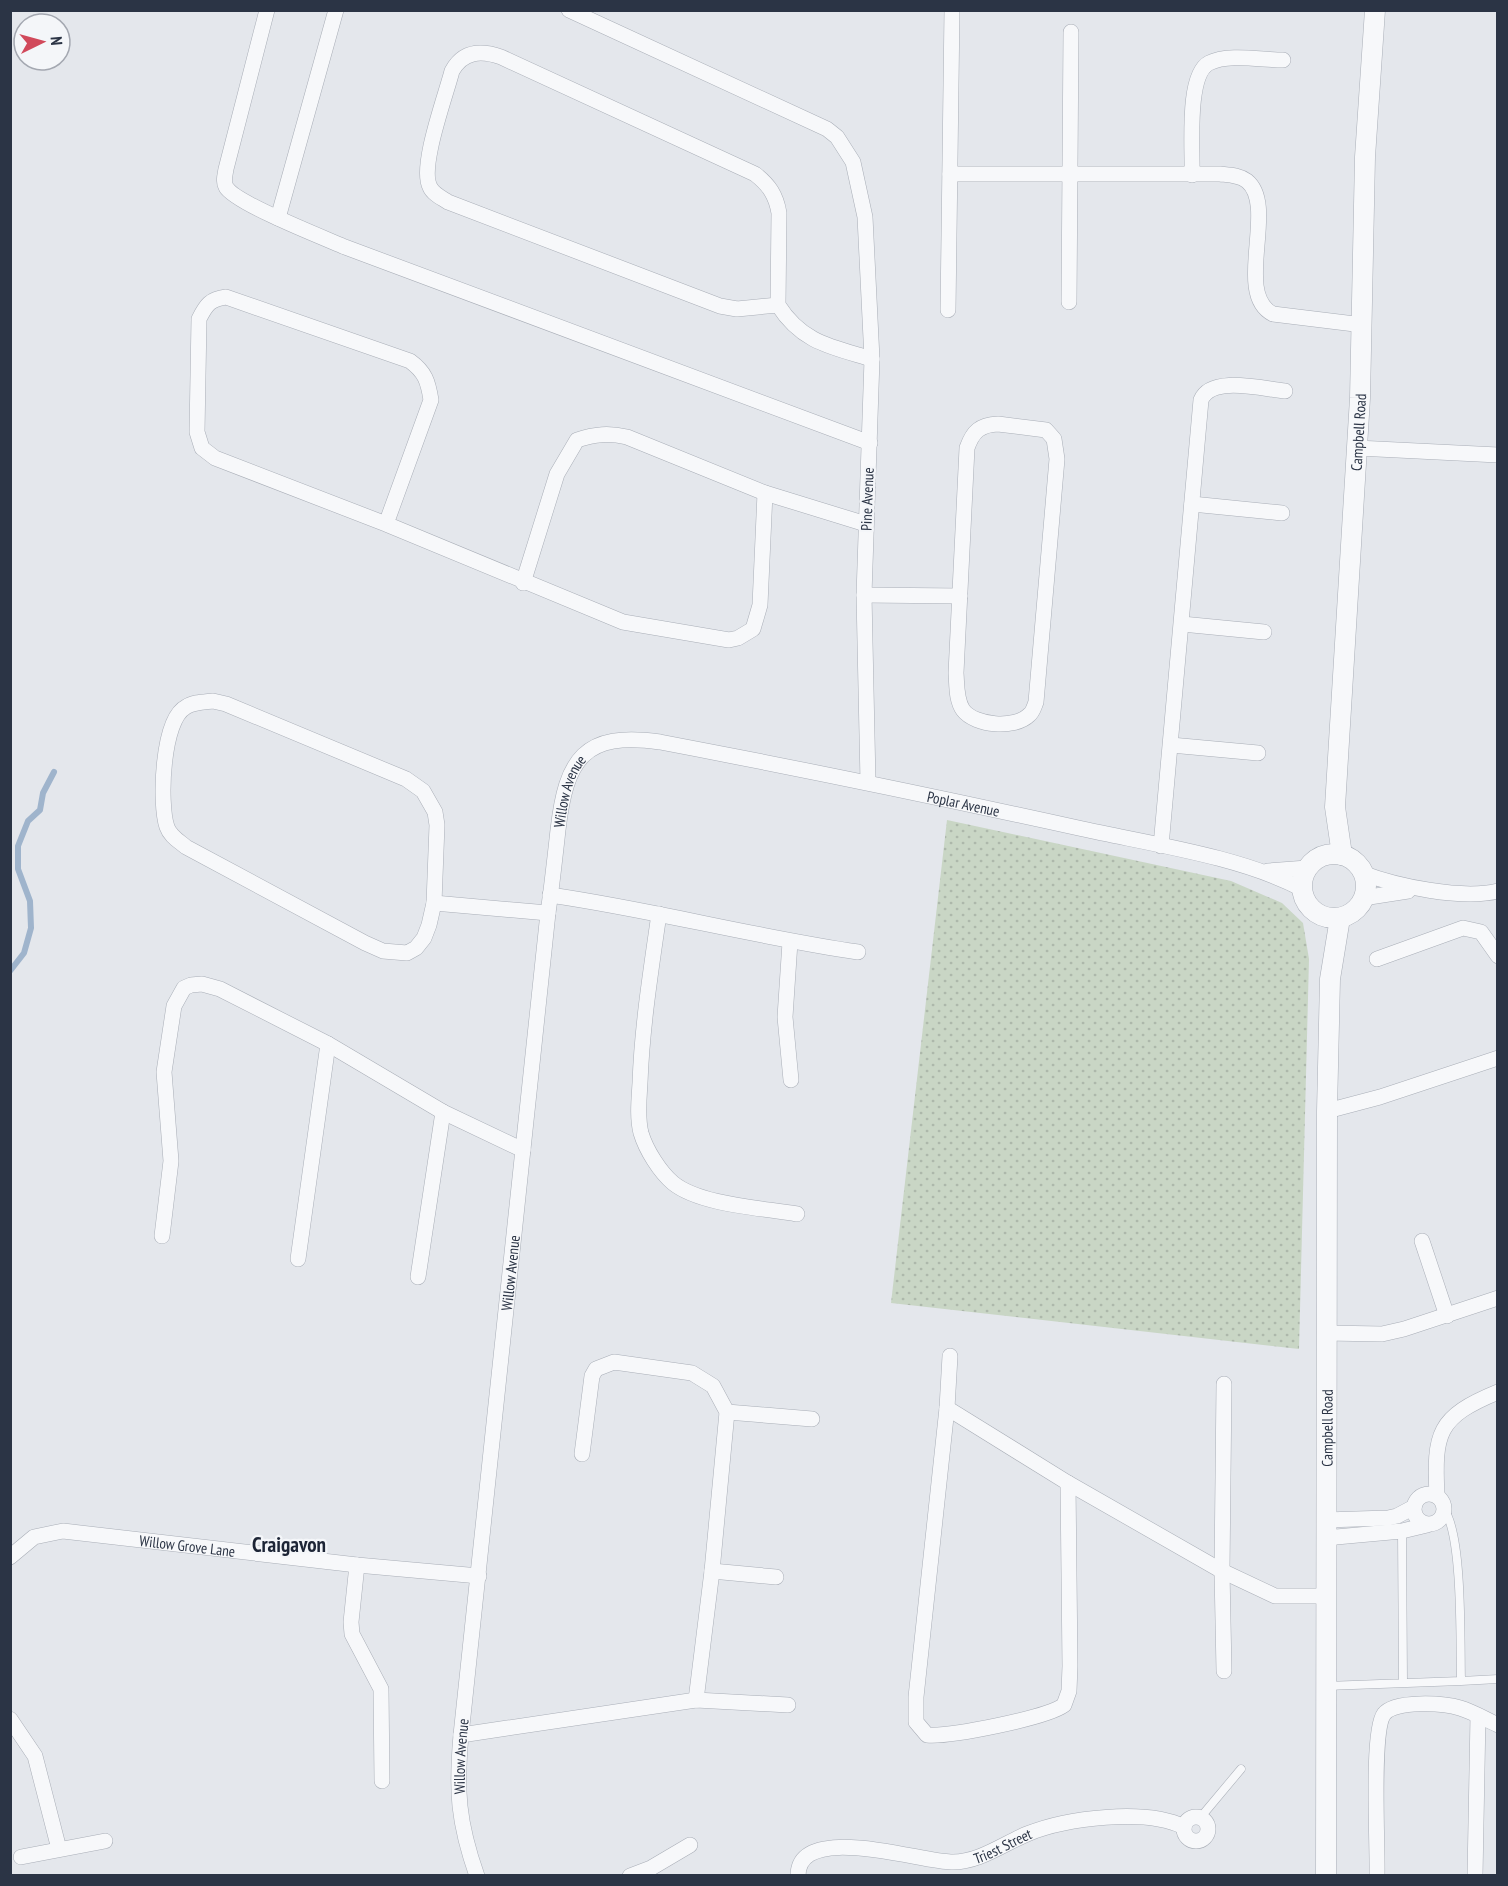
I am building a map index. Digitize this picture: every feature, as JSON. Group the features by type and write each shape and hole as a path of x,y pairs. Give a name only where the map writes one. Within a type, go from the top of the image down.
{"street":[{"path":"267,10 224,182 231,193 278,218 345,247 870,443"},
{"path":"278,218 336,10"},
{"name":"Pine Avenue","path":"569,10 827,129 837,137 853,162 865,217 872,358 864,595 868,782"},
{"path":"948,310 952,10"},
{"name":"Campbell Road","path":"1342,855 1335,807 1357,448 1363,325 1365,157 1370,56 1375,10"},
{"path":"1069,302 1072,175 1071,32"},
{"path":"778,305 737,309 720,306 448,202 437,195 430,189 428,181 429,160 452,71 458,60 474,53 501,57 734,163 765,181 777,200 779,213 778,305 793,328 823,345 872,358"},
{"path":"1192,174 1194,86 1203,69 1209,63 1227,59 1283,60"},
{"path":"950,174 1234,176 1247,181 1255,191 1257,203 1256,284 1259,297 1267,311 1311,320 1363,325"},
{"path":"386,524 430,400 429,383 423,370 410,360 226,297 213,299 206,305 199,319 197,432 202,448 215,458 386,524 523,583 623,622 729,640 738,638 753,629 759,612 765,493"},
{"path":"1161,846 1201,400 1204,392 1216,386 1285,391"},
{"path":"998,424 1046,430 1053,439 1057,470 1036,702 1031,714 1023,720 1007,724 981,721 968,715 961,708 957,693 956,673 960,596 967,448 971,435 979,428 998,424"},
{"path":"523,583 557,474 577,440 609,434 627,437 765,493 866,524"},
{"path":"1357,448 1497,455"},
{"path":"1192,504 1282,513"},
{"path":"864,595 960,596"},
{"path":"1182,624 1264,632"},
{"path":"213,701 226,704 416,785 430,801 437,825 434,903 424,938 416,948 397,954 383,951 186,847 168,830 163,805 166,740 178,714 185,707 200,703 213,701"},
{"name":"Willow Avenue","path":"477,1875 459,1810 457,1781 548,912 561,809 566,781 574,765 582,756 604,743 633,738 660,742"},
{"name":"Poplar Avenue","path":"660,742 868,782 1161,846 1265,871 1302,889"},
{"path":"1171,745 1258,753"},
{"name":"Campbell Road","path":"1314,862 1335,807"},
{"path":"1342,855 1357,865 1362,873 1365,889 1364,898 1354,911 1331,917 1308,906 1302,889 1314,862 1342,855"},
{"name":"Poplar Avenue","path":"1265,871 1314,862"},
{"path":"1362,873 1417,890"},
{"path":"1364,898 1417,890 1497,891"},
{"path":"550,895 659,914 790,942 858,952"},
{"path":"434,903 548,912"},
{"path":"659,914 642,1043 639,1109 641,1133 651,1154 674,1184 715,1200 797,1214"},
{"name":"Campbell Road","path":"1326,1875 1327,1111 1331,917"},
{"path":"1377,959 1463,928 1481,932 1497,956"},
{"path":"790,942 785,1017 791,1080"},
{"path":"162,1236 171,1161 164,1072 174,1006 184,988 202,984 220,989 328,1044 442,1112 523,1150"},
{"path":"298,1259 328,1044"},
{"path":"1327,1111 1380,1097 1497,1058"},
{"path":"418,1277 442,1112"},
{"path":"1422,1241 1447,1316"},
{"path":"1326,1333 1382,1334 1447,1316 1497,1298"},
{"path":"950,1356 947,1408 916,1697 916,1722 920,1730 927,1735 973,1729 1049,1712 1064,1705 1069,1691 1070,1666 1068,1483"},
{"path":"582,1454 592,1376 596,1369 608,1363 621,1362 699,1376 713,1386 727,1412 712,1571 696,1700"},
{"path":"1224,1384 1222,1571 1224,1671"},
{"path":"1437,1496 1436,1448 1445,1424 1465,1407 1497,1392"},
{"path":"947,1408 1068,1483 1222,1571 1275,1596 1325,1596"},
{"path":"727,1412 812,1419"},
{"path":"1427,1525 1417,1519 1417,1502 1435,1461"},
{"path":"1431,1494 1442,1500 1445,1511 1439,1522 1402,1531 1325,1529 1388,1518 1431,1494"},
{"name":"Willow Grove Lane","path":"10,1557 34,1537 63,1531 357,1565 479,1576"},
{"path":"357,1565 351,1622 352,1634 381,1689 382,1781"},
{"path":"712,1571 776,1577"},
{"path":"461,1735 696,1700 788,1705"},
{"path":"1377,1875 1378,1757 1380,1723 1383,1716 1389,1709 1398,1706 1435,1704 1459,1708 1497,1725"},
{"path":"1475,1875 1478,1716"},
{"path":"10,1719 35,1756 59,1850"},
{"name":"Triest Street","path":"798,1875 802,1861 807,1857 823,1848 835,1846 950,1863 975,1858 1026,1834 1069,1824 1145,1818 1162,1819 1184,1827 1188,1839 1196,1841 1203,1839 1208,1827 1200,1818"},
{"path":"21,1857 105,1841"},
{"path":"634,1875 690,1845"}],"lane":[{"path":"1445,1511 1452,1523 1456,1556 1461,1681"},
{"path":"1402,1531 1403,1683"},
{"path":"1325,1686 1497,1679"},
{"path":"1200,1818 1241,1769"}],"green space":[{"path":"947,820 1231,881 1282,903 1303,923 1309,959 1299,1349 891,1303"}],"waterway":[{"path":"10,971 24,953 31,928 30,901 18,869 18,846 28,821 40,810 43,793 54,772"}],"district":[{"name":"Craigavon","path":"289,1544"}]}
